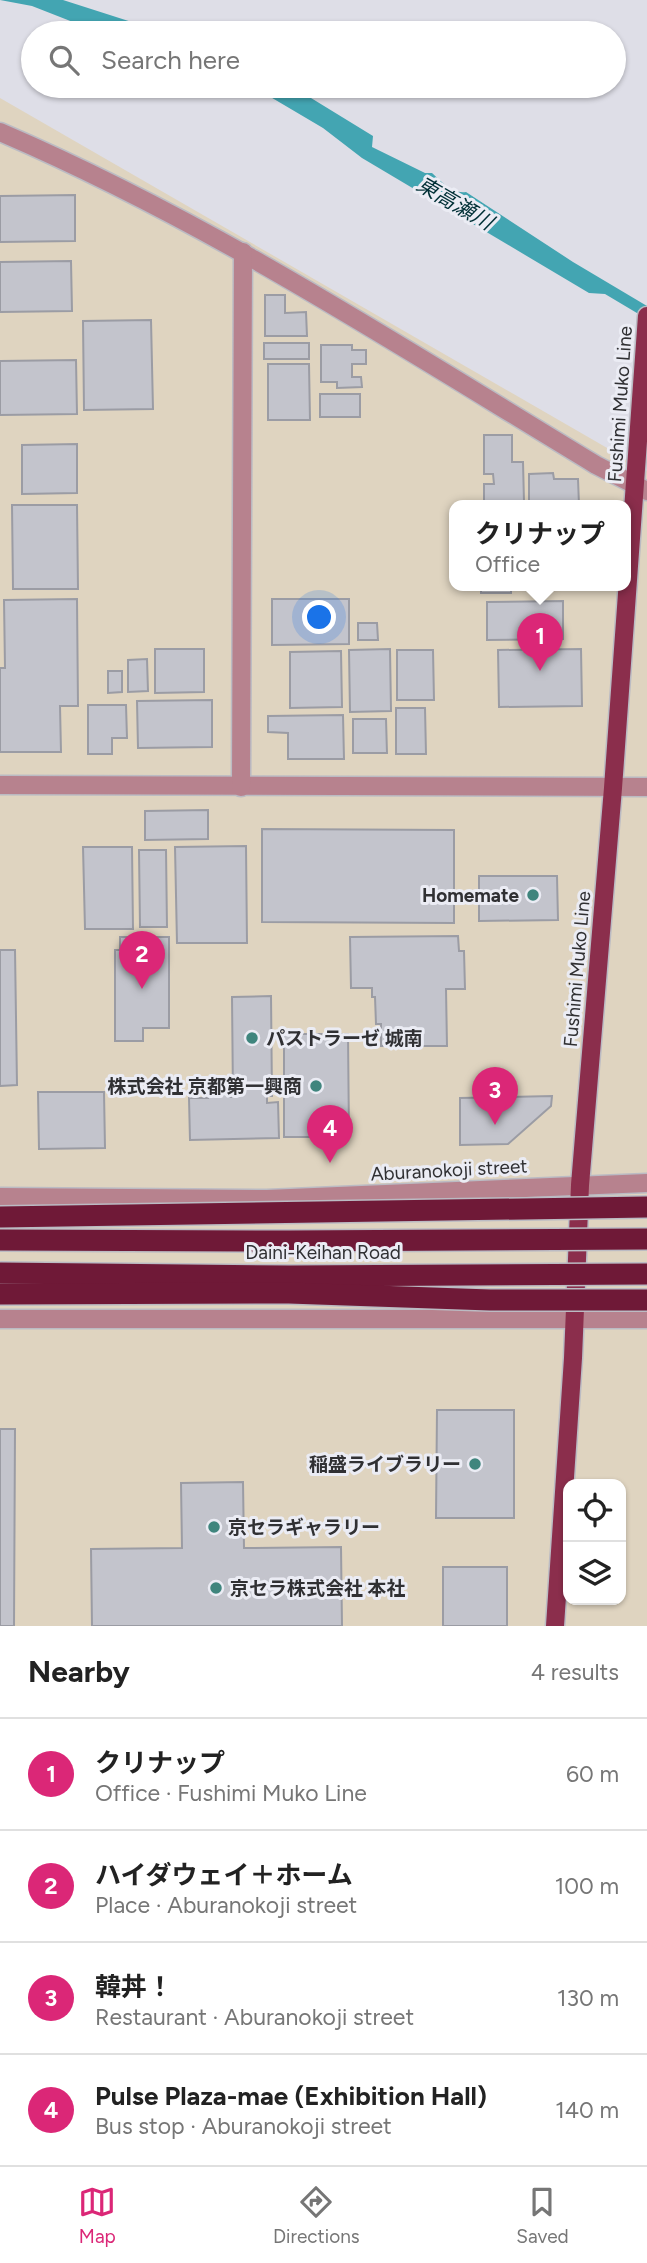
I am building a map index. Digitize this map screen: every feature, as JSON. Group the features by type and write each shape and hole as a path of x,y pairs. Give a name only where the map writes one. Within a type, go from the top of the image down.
{"highway":[{"path":"0,1217 647,1207"},
{"name":"Daini-Keihan Road","path":"0,1240 647,1239"},
{"name":"Daini-Keihan Road","path":"0,1273 277,1276 647,1274"},
{"path":"0,1294 289,1293 490,1300 647,1300"}],"main road":[{"name":"Fushimi Muko Line","path":"555,1626 575,1320 580,1185 641,489 647,316"}],"street":[{"path":"0,132 80,167 243,251 596,465 641,489"},
{"path":"241,787 243,251"},
{"path":"0,785 647,788"},
{"name":"Aburanokoji street","path":"0,1197 267,1199 647,1183"},
{"path":"0,1319 647,1319"}],"shaded area":[{"path":"0,98 647,471 647,1626 0,1626"}],"water":[{"path":"0,0 63,0 129,21 70,21 32,6"},
{"name":"東高瀬川","path":"272,98 311,98 373,136 372,147 425,173 432,173 452,189 466,192 573,262 647,306 647,319 605,294 589,293 362,158 323,128"}],"building":[{"path":"75,195 75,241 0,242 0,196"},
{"path":"71,261 72,311 0,312 0,262"},
{"path":"265,295 285,295 285,313 306,312 307,336 265,336"},
{"path":"151,320 153,409 84,410 83,321"},
{"path":"264,343 309,343 309,359 264,359"},
{"path":"321,345 352,345 352,350 366,350 366,364 352,364 352,377 361,377 362,387 337,388 337,382 321,382"},
{"path":"76,360 77,414 0,415 0,361"},
{"path":"268,364 309,364 310,420 268,420"},
{"path":"320,394 360,394 360,417 320,417"},
{"path":"484,435 512,435 512,462 523,462 524,500 484,500 484,484 494,484 493,474 484,474"},
{"path":"77,444 77,493 22,494 22,445"},
{"path":"553,473 554,479 578,479 579,500 529,500 529,474"},
{"path":"12,505 77,505 78,589 13,589"},
{"path":"481,591 511,591 511,593"},
{"path":"77,599 78,706 60,706 61,752 0,752 0,668 5,668 4,600"},
{"path":"272,599 349,599 349,644 272,645"},
{"path":"563,601 563,639 487,640 487,602"},
{"path":"358,623 377,623 378,640 358,640"},
{"path":"155,649 204,649 204,692 155,693"},
{"path":"390,649 391,711 350,712 349,650"},
{"path":"581,649 582,706 499,707 498,650"},
{"path":"397,650 433,650 434,700 397,700"},
{"path":"341,651 342,707 290,708 290,652"},
{"path":"147,659 148,691 128,692 128,660"},
{"path":"108,671 122,671 122,692 108,693"},
{"path":"212,700 212,747 138,748 137,701"},
{"path":"88,705 126,705 127,738 112,738 112,754 88,754"},
{"path":"396,708 425,708 426,754 396,754"},
{"path":"343,715 344,759 288,759 288,733 268,732 268,716"},
{"path":"353,719 386,719 387,753 353,753"},
{"path":"208,810 208,839 145,840 145,811"},
{"path":"262,829 454,830 454,923 262,922"},
{"path":"246,846 247,943 177,943 175,847"},
{"path":"83,847 132,847 133,929 85,929"},
{"path":"139,850 166,850 167,927 140,927"},
{"path":"479,876 557,876 558,920 479,921"},
{"path":"458,936 459,951 464,951 465,989 446,989 447,1046 381,1046 381,1024 376,1024 372,988 351,988 350,937"},
{"path":"120,937 169,937 169,1028 143,1028 143,1041 115,1041 115,950 120,950"},
{"path":"0,950 15,950 17,1085 0,1086"},
{"name":"パストラーゼ 城南","path":"271,996 272,1096 267,1096 267,1103 278,1102 279,1138 190,1140 189,1098 208,1098 207,1080 221,1080 221,1087 229,1086 229,1097 233,1097 232,997"},
{"name":"株式会社 京都第一興商","path":"284,1034 348,1034 349,1137 284,1137"},
{"path":"38,1092 104,1092 105,1148 39,1149"},
{"path":"552,1096 551,1106 508,1144 460,1145 460,1098"},
{"name":"稲盛ライブラリー","path":"437,1410 514,1410 514,1518 436,1518"},
{"path":"0,1429 15,1429 14,1626 0,1626"},
{"name":"京セラ株式会社 本社","path":"243,1482 244,1548 341,1547 342,1626 92,1626 91,1549 182,1548 181,1483"},
{"path":"443,1567 507,1567 507,1626 443,1626"}],"place":[{"name":"クリナップ","path":"540,671"},
{"name":"Homemate","path":"533,895"},
{"name":"ハイダウェイ＋ホーム","path":"142,989"},
{"name":"パストラーゼ 城南","path":"252,1038"},
{"name":"株式会社 京都第一興商","path":"316,1086"},
{"name":"韓丼！","path":"495,1125"},
{"name":"Pulse Plaza-mae (Exhibition Hall)","path":"330,1163"},
{"name":"稲盛ライブラリー","path":"475,1464"},
{"name":"京セラギャラリー","path":"214,1527"},
{"name":"京セラ株式会社 本社","path":"216,1588"}]}
